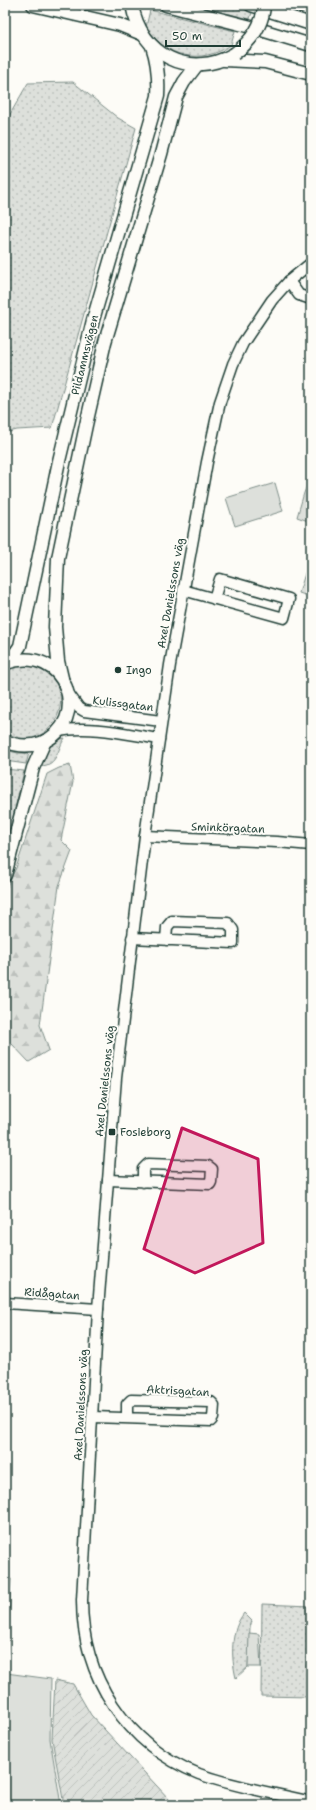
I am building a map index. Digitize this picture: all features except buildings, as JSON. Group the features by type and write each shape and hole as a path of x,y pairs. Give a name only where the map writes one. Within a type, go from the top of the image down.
{"main road":[{"path":"33,5 120,25 142,34"},
{"name":"Pildammsvägen","path":"132,5 136,22 142,34 152,46 159,52 177,62 197,65 210,64 229,57 246,46 255,34 264,12 264,5"},
{"path":"166,5 255,28 311,45"},
{"path":"251,5 311,24"},
{"name":"Pildammsvägen","path":"5,663 20,646 60,456 93,320 158,96 159,76 157,61 152,46"},
{"path":"229,57 264,62 311,74"},
{"name":"Pildammsvägen","path":"5,741 16,745 36,745 45,741 58,731 66,719 69,706 68,692 62,678 58,661 55,627 56,588 62,533 105,342 161,154 176,97 184,82 197,65"},
{"name":"Pildammsvägen","path":"5,663 17,659 30,658 53,668 62,678"},
{"name":"Pildammsvägen","path":"5,875 33,768 45,741"}],"street":[{"name":"Axel Danielssons väg","path":"311,263 289,281 254,324 243,343 231,370 220,402 183,590 161,721 145,836 116,1078 98,1309 82,1614 87,1645 102,1689 132,1729 162,1756 199,1774 233,1784 311,1802"},
{"path":"289,281 299,295 311,299"},
{"path":"183,590 284,618 289,598 220,579 214,598"},
{"name":"Kulissgatan","path":"68,692 75,704 84,711 161,721"},
{"path":"58,731 74,728 91,729 159,740"},
{"name":"Sminkörgatan","path":"145,836 311,845"},
{"path":"132,938 166,940 234,943 233,930 228,923 172,921 167,927 166,940"},
{"path":"108,1180 143,1182 210,1184 212,1169 208,1166 148,1164 143,1169 143,1182"},
{"name":"Ridågatan","path":"5,1303 98,1309"},
{"name":"Aktrisgatan","path":"93,1417 211,1421 213,1418 214,1405 211,1402 131,1400 127,1404 127,1418"}],"highlighted area":[{"path":"182,1128 258,1159 263,1243 195,1273 144,1249"}],"green space":[{"path":"192,5 224,5 252,12 250,19"},
{"path":"150,10 235,31 231,45 208,55 184,55 173,52 163,46 146,27"},
{"path":"73,82 118,118 136,128 52,428 17,430 5,433 5,123 28,83"},
{"path":"311,476 311,522 297,517"},
{"path":"275,483 283,511 235,526 226,498"},
{"path":"311,554 311,597 299,593"},
{"path":"21,665 43,671 55,682 60,697 59,712 51,726 39,735 23,738 5,732 5,670"},
{"path":"65,738 54,760 46,765 40,766 46,752 52,744 55,741"},
{"path":"5,750 18,753 29,753 26,764 5,761"},
{"path":"70,765 73,782 61,840 72,851 59,886 40,1025 49,1050 29,1062 12,1044 5,1054 5,890 16,868 47,774 59,768"},
{"path":"5,769 24,771 5,850"},
{"path":"11,1579 6,1673 51,1679 50,1739 61,1805 5,1805 5,1580"},
{"path":"262,1604 311,1606 311,1697 261,1696"},
{"path":"244,1613 252,1621 250,1627 248,1667 236,1678 233,1662 233,1644 236,1628"},
{"path":"249,1633 259,1634 261,1667 248,1667"},
{"path":"55,1680 73,1684 91,1715 169,1799 165,1805 64,1805 52,1739"}],"place":[{"name":"Ingo","path":"118,670"},
{"name":"Fosieborg","path":"112,1132"}]}
